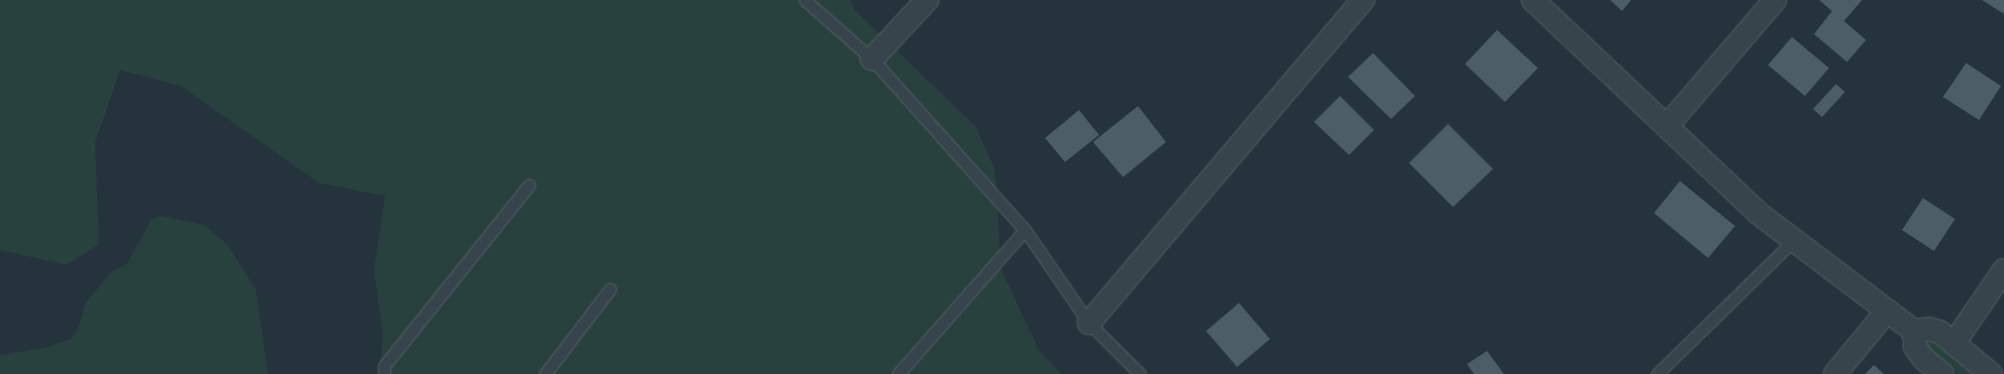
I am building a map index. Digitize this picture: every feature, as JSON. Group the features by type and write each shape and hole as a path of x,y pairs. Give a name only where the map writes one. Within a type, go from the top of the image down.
{"street":[{"path":"872,59 928,0"},
{"path":"1089,323 1363,0"},
{"path":"1533,0 1758,213 1914,331 1929,329 1940,332 1991,374"},
{"path":"1667,126 1775,0"},
{"path":"1954,343 2004,270"},
{"path":"1834,374 1888,311"},
{"path":"1914,331 1916,347 1919,352 1942,374"}],"lane":[{"path":"805,0 872,59 1025,230 1089,323 1140,374"},
{"path":"384,374 384,366 529,185"},
{"path":"898,374 1025,230"},
{"path":"1657,374 1794,240"},
{"path":"545,374 610,289"}],"green space":[{"path":"0,0 850,0 854,9 976,127 995,170 1001,269 1039,350 1061,374 380,374 383,336 374,270 385,196 319,183 181,86 120,70 95,143 99,244 67,265 0,250"},
{"path":"162,216 204,225 228,245 256,290 268,374 0,374 0,355 48,347 72,338 79,326 85,304 113,270 127,264 152,218"},
{"path":"1934,342 1973,374 1958,374 1929,349 1927,344"}],"building":[{"path":"1610,0 1631,0 1622,11"},
{"path":"1819,0 1862,0 1844,21 1866,40 1847,62 1814,34 1832,11"},
{"path":"1982,0 2004,0 2004,14"},
{"path":"1497,30 1538,68 1505,102 1465,64"},
{"path":"1792,37 1829,68 1805,96 1768,65"},
{"path":"1373,53 1415,96 1391,119 1348,77"},
{"path":"1966,63 2001,86 1979,120 1943,97"},
{"path":"1836,84 1845,92 1822,117 1813,109"},
{"path":"1340,96 1374,130 1349,155 1314,122"},
{"path":"1138,106 1166,142 1123,177 1093,142"},
{"path":"1079,110 1099,135 1065,162 1045,138"},
{"path":"1448,124 1493,169 1453,207 1409,163"},
{"path":"1680,181 1735,226 1708,258 1654,213"},
{"path":"1923,198 1955,219 1934,251 1902,230"},
{"path":"1239,303 1270,339 1237,367 1206,331"},
{"path":"1487,351 1504,374 1474,374 1467,364"},
{"path":"1874,365 1884,374 1865,374"}]}
